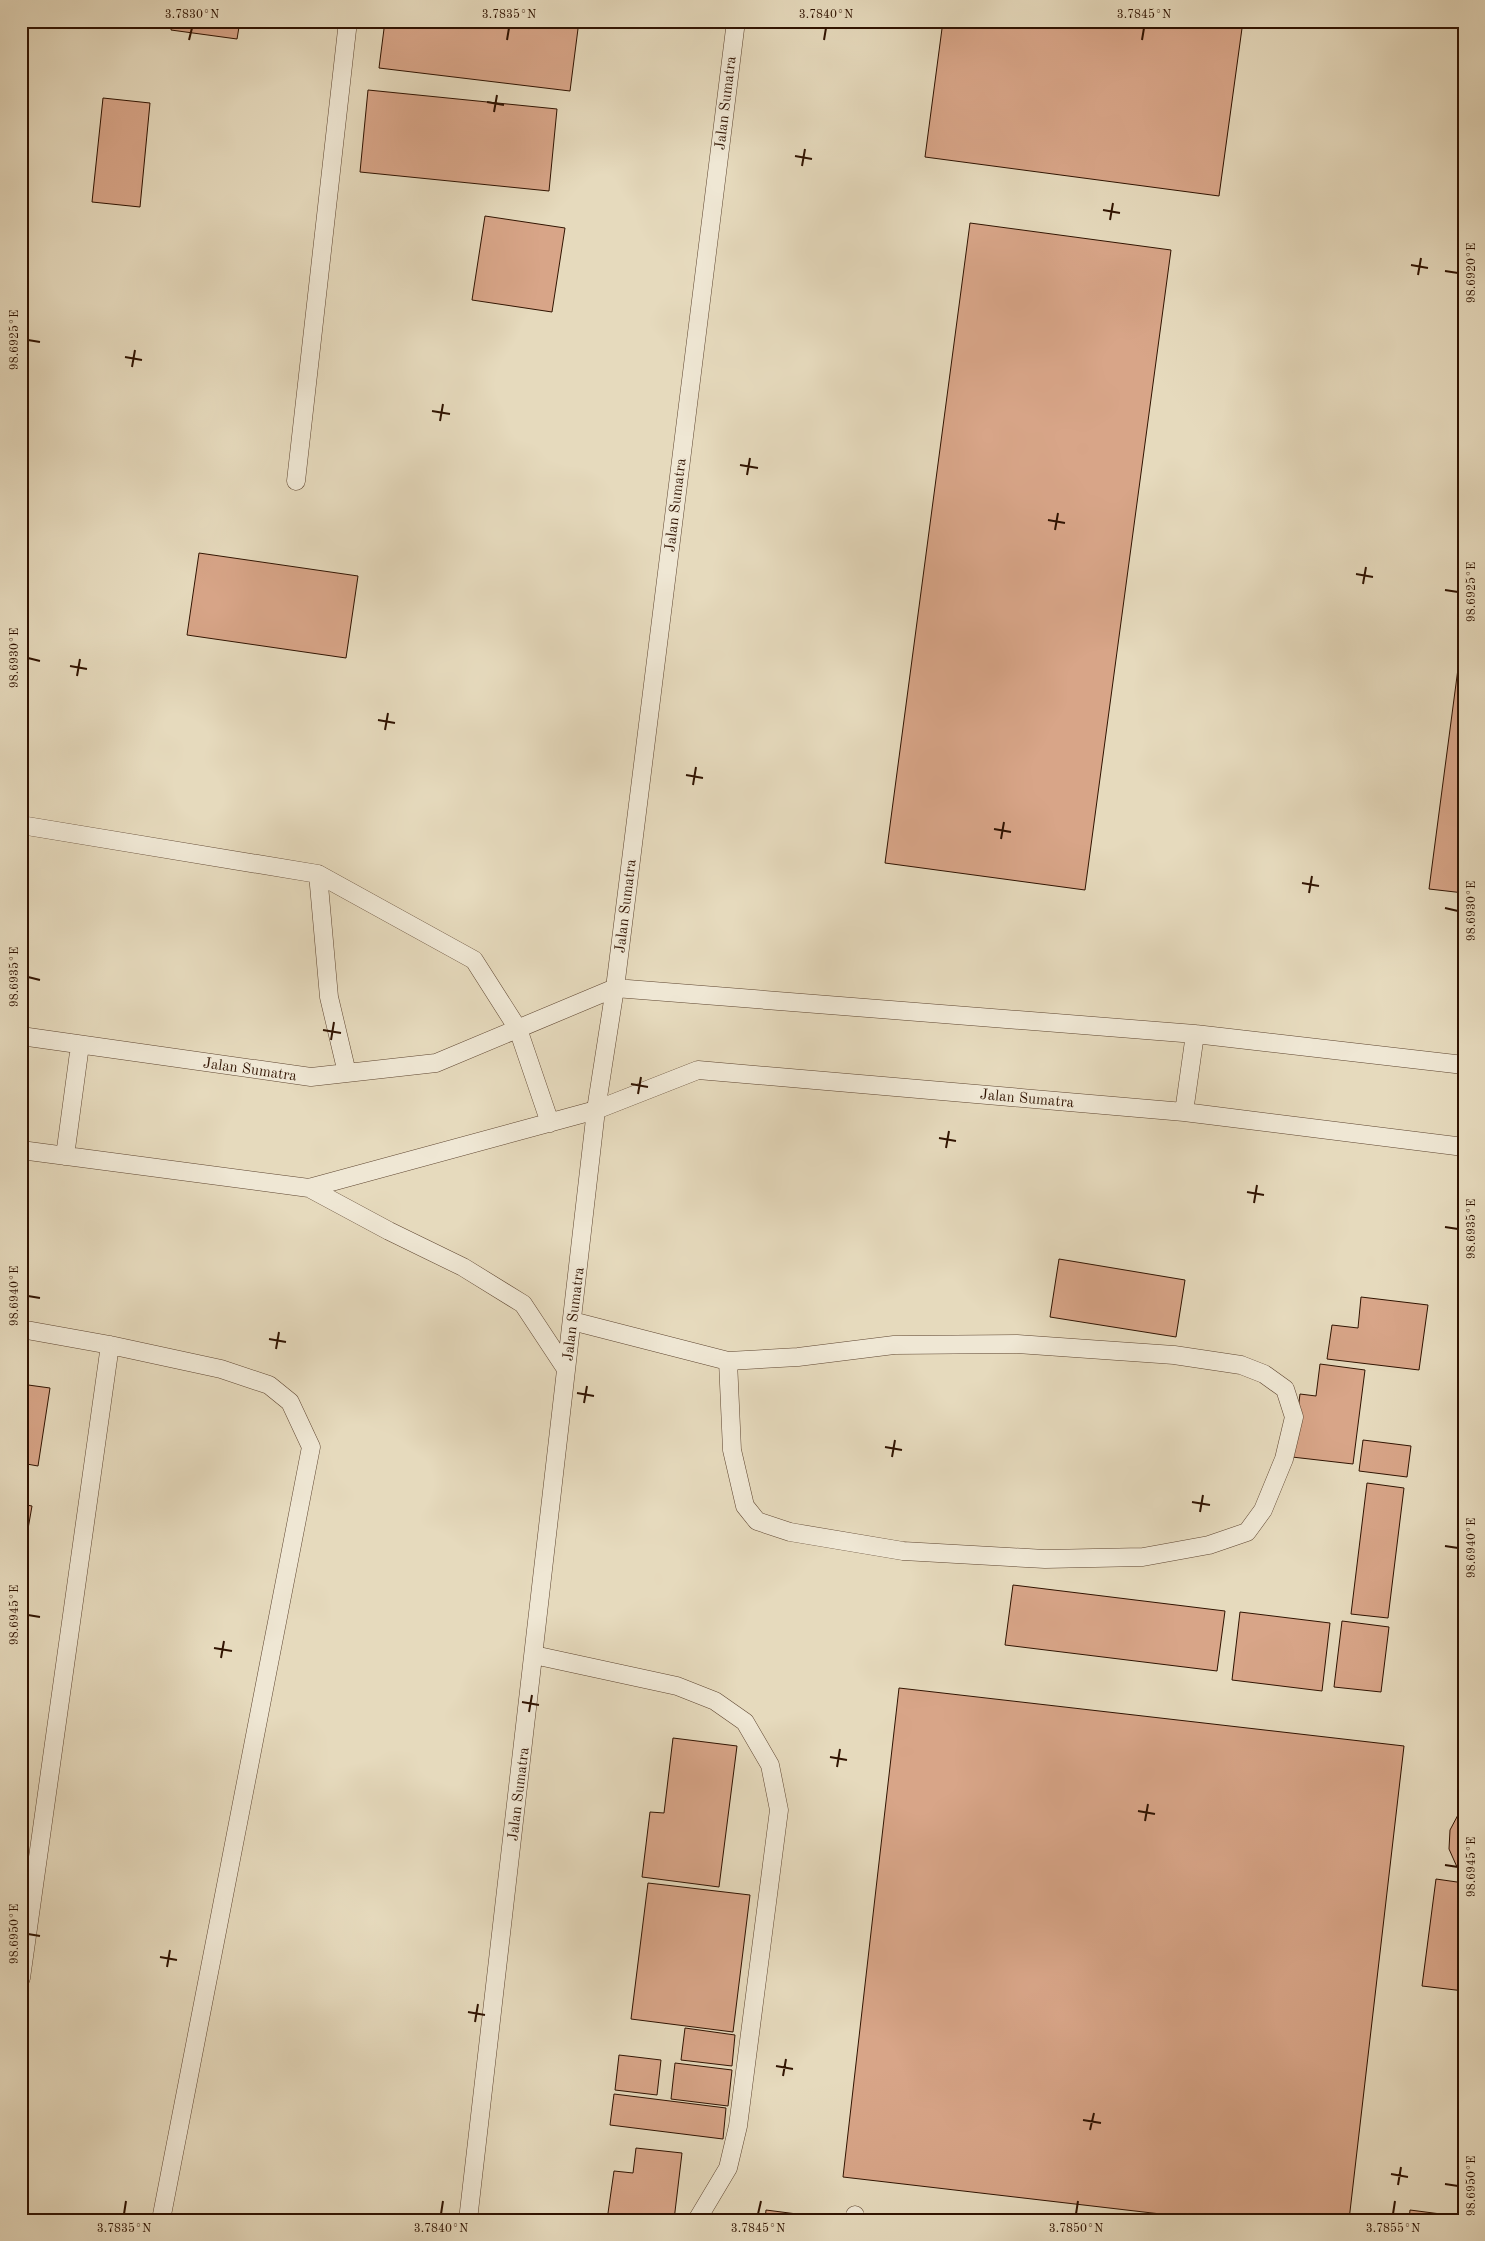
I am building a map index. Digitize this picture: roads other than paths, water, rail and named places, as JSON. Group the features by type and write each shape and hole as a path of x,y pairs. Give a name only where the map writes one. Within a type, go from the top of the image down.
{"lane":[{"path":"296,481 348,21"},
{"name":"Jalan Sumatra","path":"468,2220 596,1110 615,988 736,21"},
{"path":"21,825 318,874 474,960 518,1029 550,1123"},
{"path":"318,874 329,997 347,1073"},
{"name":"Jalan Sumatra","path":"21,1036 311,1077 436,1063 615,988 1195,1034 1464,1065"},
{"path":"1184,1112 1195,1034"},
{"path":"65,1156 80,1044"},
{"name":"Jalan Sumatra","path":"309,1188 596,1110 698,1070 1184,1112 1464,1147"},
{"name":"Jalan Sumatra","path":"21,1150 309,1188 389,1231 463,1266 522,1304 566,1369"},
{"path":"572,1321 728,1361 798,1358 894,1345 1017,1344 1174,1356 1241,1366 1264,1374 1285,1389 1294,1417 1284,1459 1263,1510 1247,1532 1210,1546 1143,1557 1045,1559 903,1551 790,1532 757,1521 745,1506 732,1450 728,1361"},
{"path":"21,1329 110,1344 221,1369 269,1385 290,1402 311,1447 161,2220"},
{"path":"21,1978 110,1344"},
{"path":"534,1655 677,1686 715,1701 745,1722 770,1764 780,1810 738,2126 728,2168 697,2220"}]}
